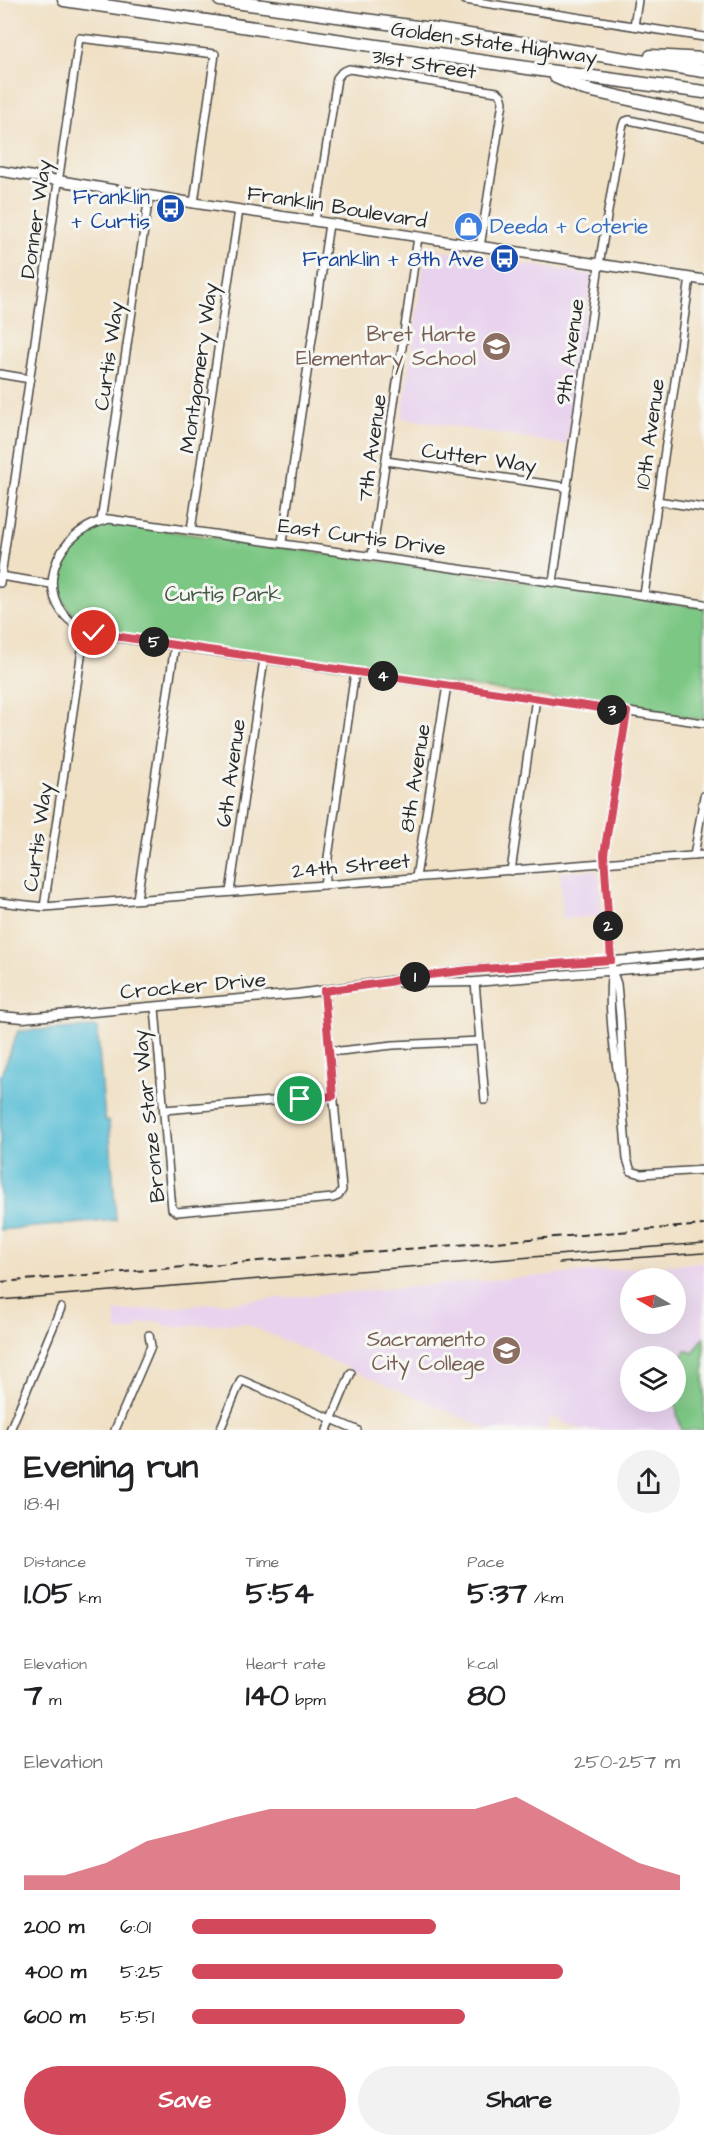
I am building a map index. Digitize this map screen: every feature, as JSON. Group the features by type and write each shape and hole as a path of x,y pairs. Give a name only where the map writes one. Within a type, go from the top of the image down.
{"highway":[{"name":"Golden State Highway","path":"64,0 704,92"},
{"name":"Golden State Highway","path":"220,0 424,28 704,71"},
{"path":"574,52 704,59"},
{"path":"541,70 585,89 704,116"}],"main road":[{"name":"Franklin Boulevard","path":"0,171 315,222 704,280"}],"street":[{"path":"465,0 704,37"},
{"path":"516,8 517,0"},
{"path":"634,26 638,0"},
{"name":"Donner Way","path":"0,578 79,38 215,54 194,203"},
{"name":"31st Street","path":"315,222 336,78 349,69 360,70 497,92 501,95 503,102 480,247"},
{"name":"9th Avenue","path":"553,582 599,265 624,122 629,120 704,136"},
{"name":"Curtis Way","path":"101,521 148,196"},
{"name":"Montgomery Way","path":"191,530 239,210"},
{"path":"282,542 329,224"},
{"name":"7th Avenue","path":"372,555 418,237"},
{"name":"10th Avenue","path":"644,595 690,278"},
{"path":"0,374 30,379"},
{"name":"Cutter Way","path":"386,461 567,487"},
{"path":"657,501 704,508"},
{"name":"East Curtis Drive","path":"51,584 54,565 76,533 101,521 117,519 704,604"},
{"path":"0,578 51,584 53,594 69,620 85,630 100,635 704,723"},
{"name":"Curtis Way","path":"44,907 85,630"},
{"path":"137,900 175,645"},
{"name":"6th Avenue","path":"230,892 264,659"},
{"path":"324,885 355,672"},
{"name":"8th Avenue","path":"416,877 447,685"},
{"path":"511,871 536,698"},
{"path":"627,712 604,854 612,970 609,986 627,1162 631,1171 641,1174 704,1170"},
{"path":"694,856 704,796"},
{"name":"24th Street","path":"0,902 44,907 704,855"},
{"name":"Crocker Drive","path":"0,1016 23,1018 155,1008 324,991 469,970 704,952"},
{"name":"Crocker Drive","path":"389,982 475,982 704,963"},
{"path":"475,982 484,1100"},
{"path":"164,1110 333,1096 324,991"},
{"name":"Bronze Star Way","path":"155,1008 172,1209 177,1212 256,1206 338,1196 341,1193 333,1096"},
{"path":"329,1049 339,1051 393,1045 480,1041"},
{"path":"10,1430 61,1308"},
{"path":"115,1430 151,1346 149,1335"},
{"path":"327,1430 351,1373"},
{"path":"220,1430 241,1380 357,1430"}],"shaded area":[{"name":"Bret Harte Elementary School","path":"426,248 592,275 566,445 402,418"},
{"path":"594,870 598,874 602,916 563,919 560,872"},
{"name":"Sacramento City College","path":"704,1262 704,1430 582,1430 551,1417 545,1430 491,1430 244,1323 166,1327 163,1323 156,1321 139,1324 135,1331 117,1331 115,1312 620,1269 620,1334 686,1334 686,1268 633,1268"}],"green space":[{"name":"Curtis Park","path":"119,524 704,608 704,720 102,633 78,619 69,609 63,598 60,574 71,548 84,534 101,525"},
{"path":"704,1337 704,1430 682,1430 677,1412 686,1412 686,1350 693,1353"}],"water":[{"path":"97,1027 105,1120 109,1121 116,1220 0,1230 0,1078 18,1031"}],"tram line":[{"path":"0,1300 704,1243"},
{"path":"559,1263 704,1253"}],"railway":[{"path":"0,1282 704,1225"}],"place":[{"name":"Franklin + Curtis","path":"171,209"},
{"name":"Deeda + Coterie","path":"469,226"},
{"name":"Franklin + 8th Ave","path":"505,259"},
{"name":"Bret Harte Elementary School","path":"497,346"},
{"name":"Sacramento City College","path":"506,1351"}],"route":[{"path":"94,633 627,712 604,854 611,960 469,970 324,991 333,1096 300,1099"}]}
